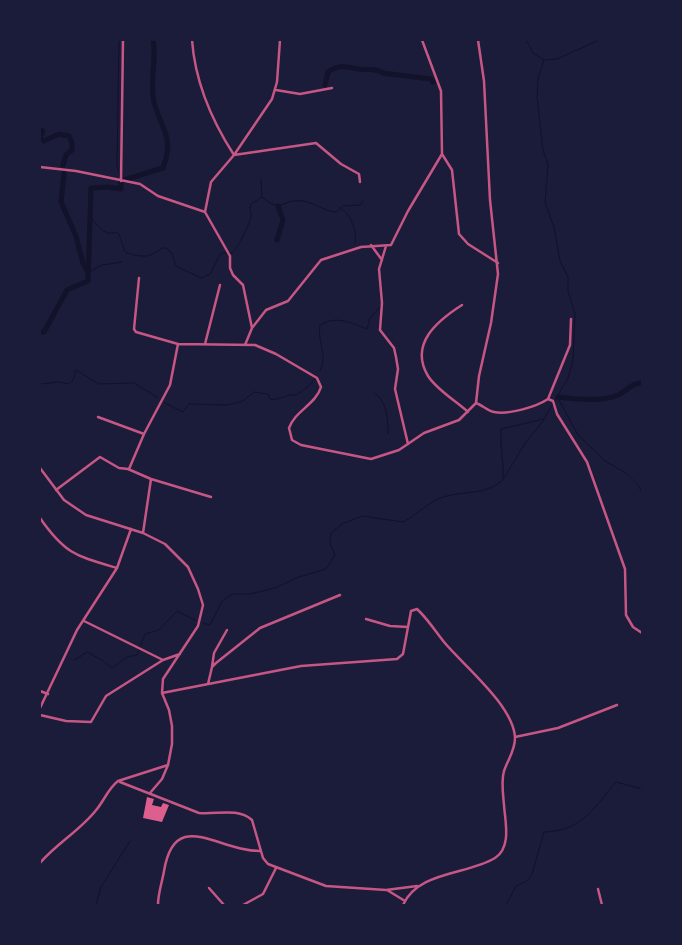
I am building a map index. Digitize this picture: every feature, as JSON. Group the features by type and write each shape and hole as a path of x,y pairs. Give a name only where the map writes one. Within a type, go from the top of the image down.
{"street":[{"path":"122,181 123,40"},
{"path":"192,40 194,63 218,130 234,155"},
{"path":"252,328 243,286 230,268 230,256 205,212 211,182 234,155 272,99 276,90 280,40"},
{"path":"422,40 441,92 442,154 452,170 459,234 468,244 498,263"},
{"path":"139,278 134,331 178,344 254,345 267,349 320,382 320,392 291,422 289,434 292,440 301,445 363,459 371,459 399,450 424,432 452,423 468,412 476,403 479,376 497,286 498,263 490,200 486,109 478,40"},
{"path":"276,90 300,94 332,88"},
{"path":"234,155 316,143 341,164 359,174 360,182"},
{"path":"245,345 252,328 270,307 288,301 321,260 372,245 391,245 408,211 442,154"},
{"path":"40,167 76,171 140,184 158,196 205,212"},
{"path":"372,245 382,260"},
{"path":"386,246 379,269 382,303 380,330 394,348 398,369 395,388 408,444"},
{"path":"205,344 220,284"},
{"path":"462,305 428,333 423,340 422,347 424,367 429,377 468,412"},
{"path":"476,403 492,412 505,412 534,406 548,399 570,345 571,320"},
{"path":"128,469 132,464 144,434 170,386 178,344"},
{"path":"548,399 553,401 557,414 587,462 624,569 626,615 633,627 642,633"},
{"path":"98,417 144,434"},
{"path":"56,490 98,457 107,460 119,468 128,469 151,479 210,497"},
{"path":"40,468 64,500 86,515 131,529 165,544 188,567 202,599 203,605 198,626 166,674 162,693 169,710 172,726 172,744 168,765 162,779 150,793"},
{"path":"143,534 151,479"},
{"path":"40,518 53,538 77,556 117,568"},
{"path":"40,708 77,630 117,568 131,529"},
{"path":"212,666 260,628 340,595"},
{"path":"162,693 308,665 396,659 403,654 411,611 416,609 420,612 501,706 513,726 515,737 513,752 503,775 506,838 502,851 497,857 477,866 450,873 419,886 409,893 403,905"},
{"path":"366,618 390,626 408,627"},
{"path":"84,621 163,660"},
{"path":"208,684 216,648 226,630"},
{"path":"40,715 66,721 91,722 106,696 163,660 181,653"},
{"path":"40,691 48,694"},
{"path":"515,737 553,729 616,705"},
{"path":"40,863 52,848 64,842 93,814 110,788 118,781 154,772 168,765"},
{"path":"118,781 199,813 212,815 226,812 247,816 252,820 263,858 276,868 326,886 386,890 419,886"},
{"path":"158,905 166,859 172,845 180,837 192,835 234,848 261,851"},
{"path":"243,905 263,894 276,868"},
{"path":"209,888 224,905"},
{"path":"598,889 602,905"},
{"path":"386,890 405,900"}],"building":[{"path":"147,797 154,799 152,805 161,807 163,803 169,805 162,822 143,818"}],"waterway":[{"path":"119,40 117,166 120,176"},
{"path":"40,332 44,332 67,290 88,281 91,188 107,187 121,189 121,181 163,168 168,148 166,134 154,102 153,40"},
{"path":"203,623 210,625 222,601 232,594 250,594 275,588 299,577 326,569 335,555 330,543 331,533 342,524 362,516 403,522 436,500 495,486 503,480 501,429 544,419 568,378 573,360 575,313 568,292 568,277 560,261 554,227 545,203 548,164 543,150 537,96 538,79 544,60 533,53 526,40"},
{"path":"544,60 557,59 599,40"},
{"path":"325,85 328,72 343,67 431,79 433,82"},
{"path":"40,130 43,131 40,137"},
{"path":"40,138 44,141 59,134 69,136 72,150 66,155 63,165"},
{"path":"64,173 61,202 76,236 83,263 88,272"},
{"path":"91,218 105,232 116,232 119,234 125,252 145,256 153,254 162,248 167,248 172,254 176,266 201,278 210,274 221,253 232,253 237,247 251,216 251,204 262,197 261,179"},
{"path":"262,197 274,205 302,201 336,212 343,206 360,205 363,201"},
{"path":"277,240 283,220 278,206"},
{"path":"340,208 344,210 352,223 356,239 355,243"},
{"path":"89,272 102,265 122,262"},
{"path":"320,371 323,359 319,331 320,325 338,320 350,322 367,329 370,318 380,307"},
{"path":"40,384 59,382 69,384 73,380 76,370 99,384 134,383 158,398"},
{"path":"165,403 183,412 189,404 228,405 243,401 254,392 268,394 270,399 277,399 296,395 309,386 315,378"},
{"path":"558,397 604,399 621,394 635,384 642,383"},
{"path":"374,393 382,400 384,405 388,434"},
{"path":"558,398 578,435 605,461 626,473 639,486 642,494"},
{"path":"504,478 526,442 544,420"},
{"path":"75,660 87,652 112,668 127,657 137,655 145,634 159,630 177,611 195,620"},
{"path":"506,905 516,886 527,881 532,874 544,832 557,831 578,823 594,809 616,782 642,789"},
{"path":"96,905 101,887 130,841"}]}
